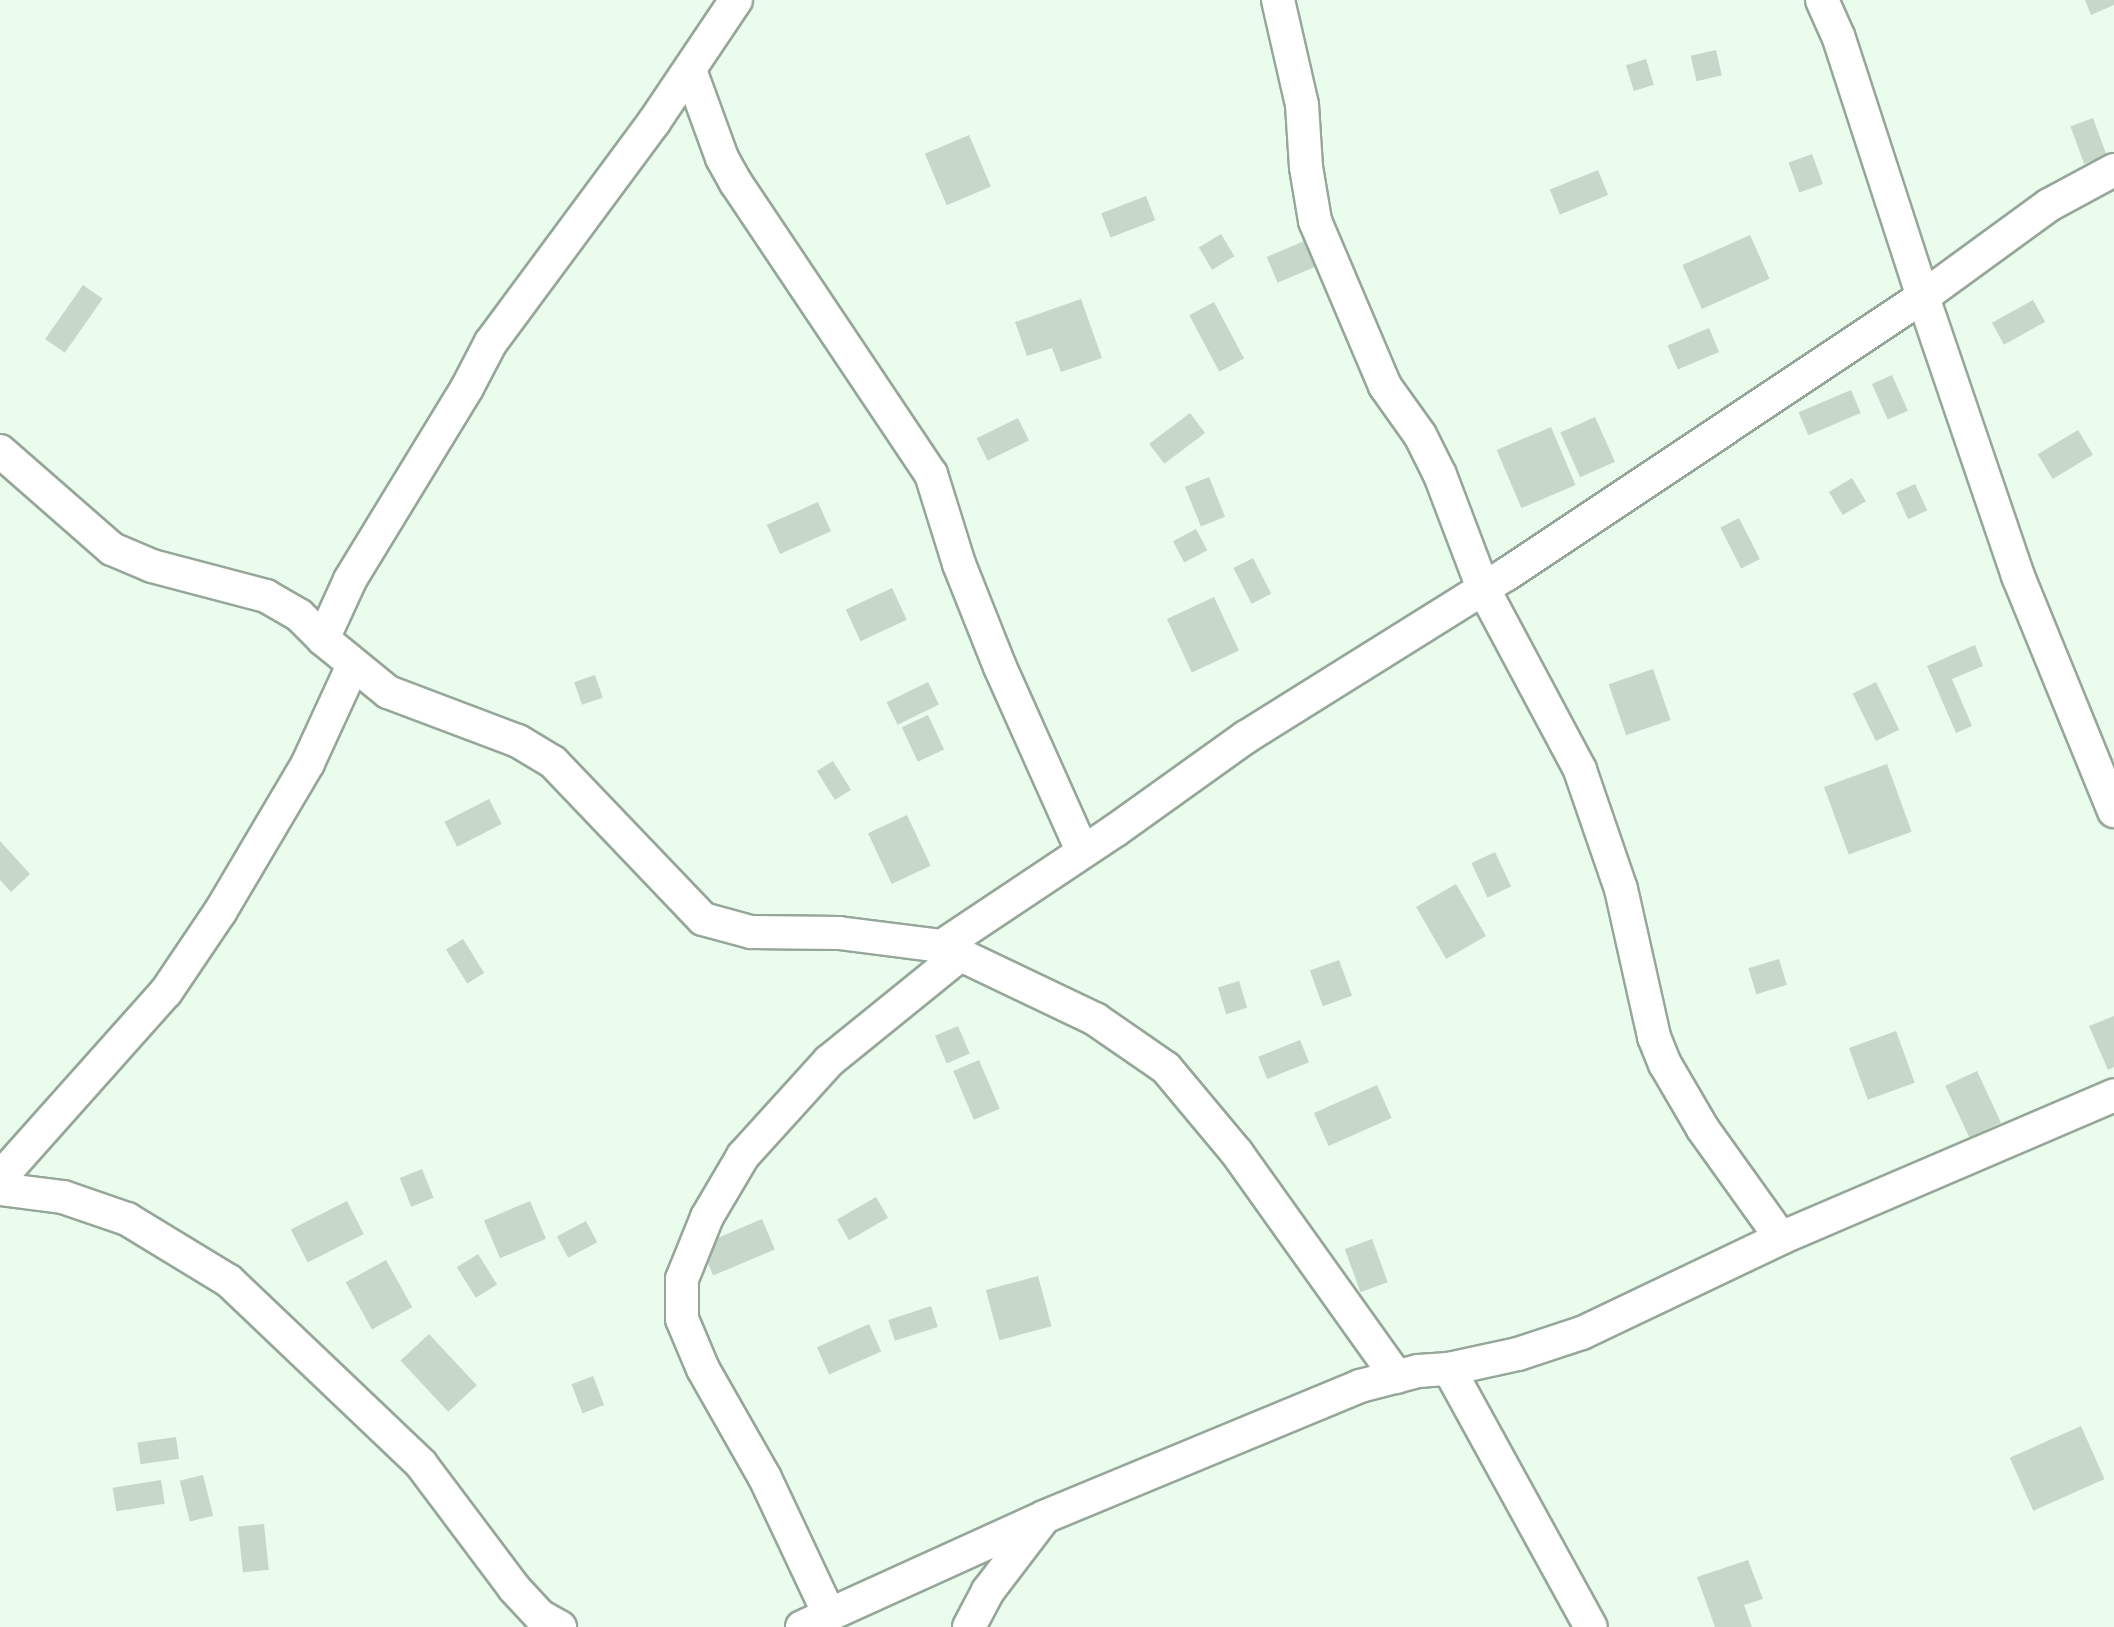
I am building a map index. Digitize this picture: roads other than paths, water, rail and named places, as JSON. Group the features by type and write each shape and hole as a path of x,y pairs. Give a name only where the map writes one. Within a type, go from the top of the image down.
{"street":[{"path":"323,639 350,580 467,388 491,342 690,70 736,0"},
{"path":"1278,0 1302,105 1306,167 1315,221 1385,386 1420,435 1440,475 1483,588 1580,770 1621,889 1654,1037 1665,1064 1703,1129 1781,1238"},
{"path":"1822,0 1838,36 2018,576 2114,811"},
{"path":"690,70 722,158 736,183 931,474 959,564 1000,667 1082,850"},
{"path":"2114,170 2049,205 1923,297 1483,588 1246,737 1116,830 1082,850 951,951 829,1061 743,1156 707,1217 682,1279 682,1319 703,1369 765,1478 816,1620 1044,1517 1360,1386 1518,1354 1582,1333 1781,1238 2114,1095"},
{"path":"0,451 112,549 152,566 266,596 299,615 353,665 388,692 518,741 553,762 703,919 751,932 839,933 951,951 1095,1019 1166,1068 1237,1153 1397,1377"},
{"path":"0,1178 166,992 220,912 308,763 353,665"},
{"path":"0,1189 63,1197 127,1219 229,1281 421,1464 514,1588 540,1616 560,1627"},
{"path":"1449,1369 1591,1627"},
{"path":"969,1627 988,1591 1044,1517"}]}
